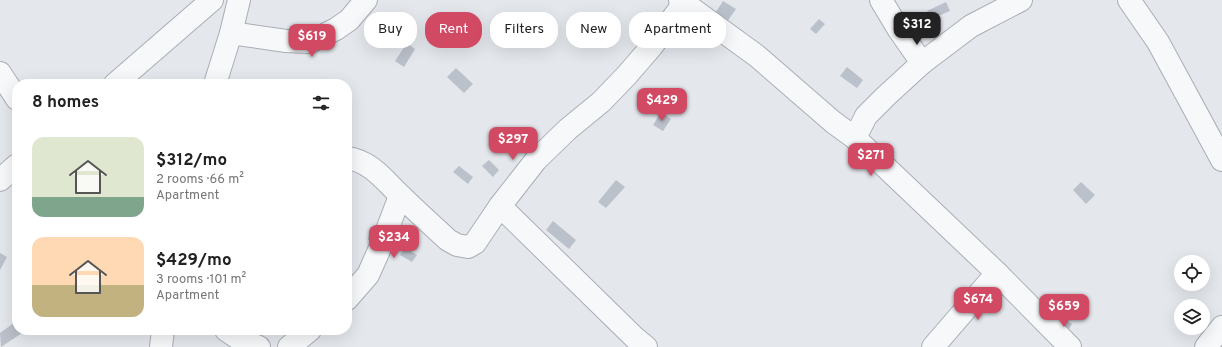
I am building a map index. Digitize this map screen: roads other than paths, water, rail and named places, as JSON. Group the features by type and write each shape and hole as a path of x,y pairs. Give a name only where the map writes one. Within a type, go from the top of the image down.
{"street":[{"path":"121,79 212,0"},
{"path":"217,79 240,0"},
{"path":"231,33 286,41 310,42 336,29 349,20 366,0"},
{"path":"881,0 899,30 922,63"},
{"path":"854,138 866,116 922,63 971,26 1021,0"},
{"path":"1129,0 1158,42 1222,160"},
{"path":"352,159 357,160 376,171 400,196 448,240 457,245 468,247 475,243 500,206 536,160 568,129 601,102 627,75 652,46 682,2 757,56 833,122 854,138 997,273 1070,347"},
{"path":"0,73 12,91"},
{"path":"833,122 866,116"},
{"path":"0,180 12,169"},
{"path":"352,293 368,275 400,196"},
{"path":"500,206 646,347"},
{"path":"933,347 997,273"},
{"path":"1206,347 1222,327"},
{"path":"161,347 163,335"},
{"path":"234,335 259,347"},
{"path":"289,347 304,335"}]}
